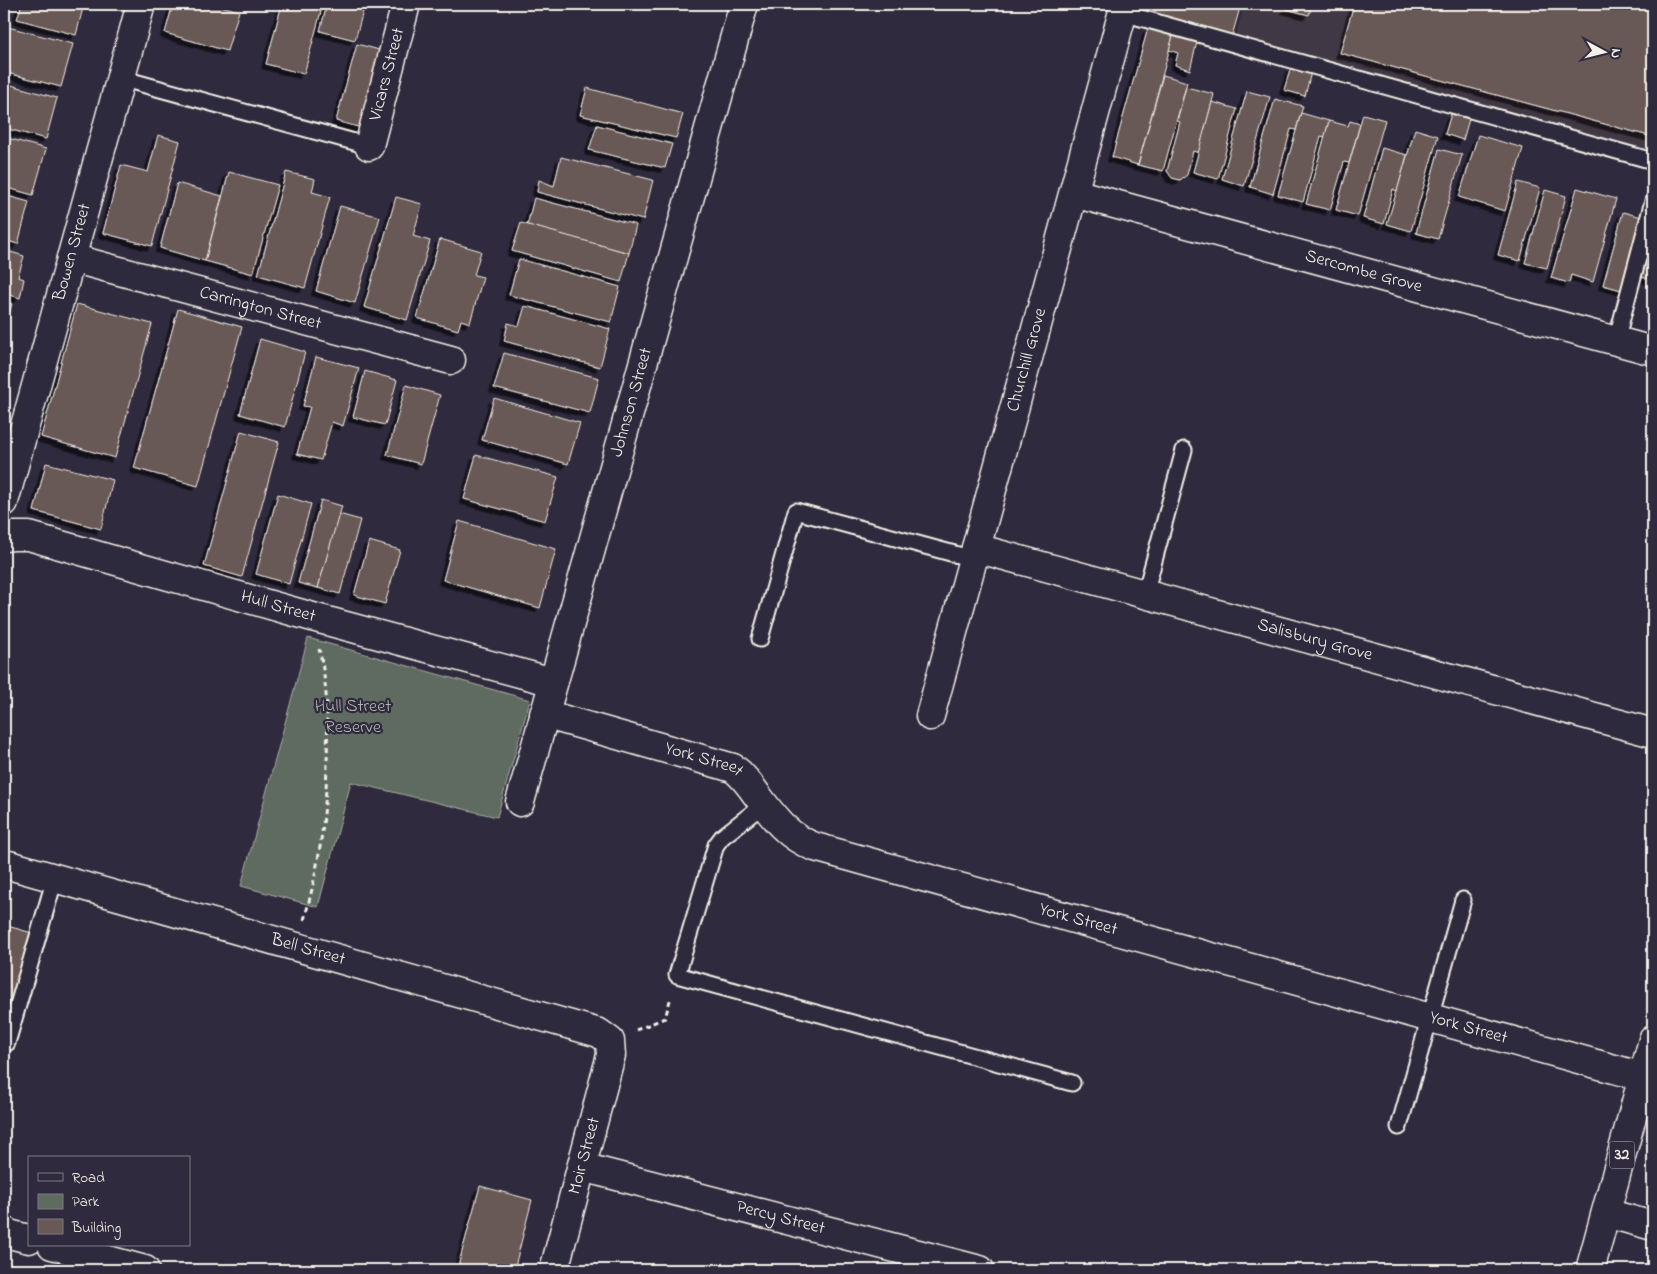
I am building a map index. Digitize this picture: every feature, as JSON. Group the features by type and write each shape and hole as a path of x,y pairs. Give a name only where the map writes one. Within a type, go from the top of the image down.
{"street":[{"name":"Bowen Street","path":"4,502 141,4"},
{"name":"Vicars Street","path":"369,146 406,4"},
{"name":"Johnson Street","path":"520,802 744,4"},
{"name":"Churchill Grove","path":"930,716 1124,8"},
{"name":"Sercombe Grove","path":"1074,193 1653,351"},
{"name":"Carrington Street","path":"71,258 451,360"},
{"name":"Hull Street","path":"4,537 30,536 316,618 553,682"},
{"name":"Salisbury Grove","path":"975,553 1145,594 1653,733"},
{"name":"York Street","path":"544,714 733,768 743,776 792,836 804,843 827,851 1643,1077"},
{"name":"Bell Street","path":"4,864 599,1033 610,1041"},
{"name":"32","path":"1590,1270 1653,1040"},
{"name":"Moir Street","path":"554,1270 611,1055 610,1041"},
{"name":"Percy Street","path":"582,1167 980,1270"},
{"path":"1606,1213 1653,1226"},
{"path":"4,1230 9,1234 28,1239"},
{"path":"56,1246 145,1270"}],"lane":[{"path":"1124,8 1653,161"},
{"path":"120,78 369,146"},
{"path":"1616,341 1653,201"},
{"path":"1145,594 1184,450"},
{"path":"760,639 796,511 975,553"},
{"path":"764,804 722,837 716,845 677,975 1072,1083"},
{"path":"7,1043 55,878"},
{"path":"1399,1127 1463,900"}],"path":[{"path":"296,947 314,885 326,805 328,732 325,674 318,646 316,618"},
{"path":"610,1041 665,1018 677,975"}],"shaded area":[{"path":"1244,4 1653,4 1653,164 1231,54"}],"green space":[{"name":"Hull Street Reserve","path":"308,638 530,700 497,817 351,782 318,907 241,886"}],"building":[{"path":"12,4 84,4 76,35 17,19 21,7"},
{"path":"173,4 214,4 239,11 227,51 165,33"},
{"path":"282,4 323,4 304,74 266,64"},
{"path":"327,4 365,4 355,40 320,31"},
{"path":"1157,4 1241,4 1232,36 1154,15"},
{"path":"1288,4 1312,4 1309,15 1286,9"},
{"path":"1354,4 1653,4 1653,137 1340,53"},
{"path":"4,26 73,44 61,87 4,72 8,46 4,44"},
{"path":"1148,28 1173,36 1138,165 1112,157"},
{"path":"1173,36 1197,42 1190,70 1175,65 1178,53 1169,50"},
{"path":"357,44 383,51 362,128 336,121"},
{"path":"1291,67 1311,72 1305,96 1284,90"},
{"path":"1163,75 1187,82 1163,171 1138,165"},
{"path":"4,83 57,98 46,139 8,129 7,132 4,131"},
{"path":"1186,87 1214,94 1199,153 1193,151 1187,175 1180,180 1172,178 1167,171 1180,122 1177,121"},
{"path":"587,88 683,114 676,138 580,115"},
{"path":"1247,91 1270,97 1244,186 1222,179"},
{"path":"1275,99 1303,106 1296,130 1291,129 1273,194 1250,187"},
{"path":"1212,102 1237,109 1218,179 1193,172"},
{"path":"1301,113 1329,121 1325,137 1321,136 1303,202 1278,195"},
{"path":"1363,114 1385,120 1358,216 1336,210"},
{"path":"1451,114 1469,119 1463,140 1445,134"},
{"path":"1329,121 1348,126 1350,121 1360,124 1349,163 1344,162 1330,210 1306,204"},
{"path":"597,125 672,144 665,168 589,150"},
{"path":"1415,129 1438,136 1411,231 1387,224"},
{"path":"158,135 180,141 152,246 103,233 121,165 148,172"},
{"path":"1478,135 1523,148 1505,211 1459,197"},
{"path":"4,137 46,149 33,195 4,187"},
{"path":"1382,148 1407,155 1397,191 1393,189 1384,224 1363,218"},
{"path":"1439,149 1462,155 1438,239 1416,233"},
{"path":"561,157 653,180 643,220 537,192 539,180 554,186"},
{"path":"229,172 278,185 253,274 205,261"},
{"path":"286,172 315,179 312,192 330,197 305,288 258,275"},
{"path":"1518,182 1540,188 1520,261 1498,255"},
{"path":"177,183 222,196 205,261 160,248"},
{"path":"1577,188 1616,199 1593,282 1571,275 1569,283 1551,278"},
{"path":"1545,190 1566,196 1547,268 1525,263"},
{"path":"4,195 29,202 18,244 4,240"},
{"path":"396,197 422,204 413,236 430,241 407,320 364,307"},
{"path":"534,198 636,225 629,253 527,226"},
{"path":"340,206 380,217 355,303 316,291"},
{"path":"1623,212 1645,218 1625,291 1603,285"},
{"path":"521,223 629,253 621,282 512,251"},
{"path":"440,239 481,251 474,275 483,277 470,323 461,320 458,330 417,318"},
{"path":"4,250 24,256 18,277 24,279 20,298 4,293"},
{"path":"519,259 620,287 611,322 509,295"},
{"path":"1646,263 1653,265 1653,280 1642,277"},
{"path":"4,301 12,304 6,325 4,324"},
{"path":"77,304 152,324 115,458 41,437"},
{"path":"525,306 610,329 600,367 504,341 508,323 519,326"},
{"path":"178,309 242,327 198,486 134,468"},
{"path":"260,339 305,352 285,427 240,414"},
{"path":"504,353 599,378 590,413 494,388"},
{"path":"316,357 359,368 343,426 332,422 321,460 297,454 310,407 303,406"},
{"path":"365,371 397,380 385,425 353,417"},
{"path":"406,385 440,395 421,464 387,455"},
{"path":"494,398 580,423 568,464 482,440"},
{"path":"241,431 279,442 242,577 204,566"},
{"path":"476,455 558,477 545,521 464,499"},
{"path":"46,463 113,480 101,529 34,511"},
{"path":"278,494 311,504 289,584 256,574"},
{"path":"321,500 342,506 318,588 298,583"},
{"path":"339,514 360,520 340,594 318,588"},
{"path":"459,521 556,549 540,608 443,580"},
{"path":"369,541 400,550 385,604 354,595"},
{"path":"4,925 32,933 4,1035"},
{"path":"480,1186 532,1200 514,1270 457,1270"}]}
